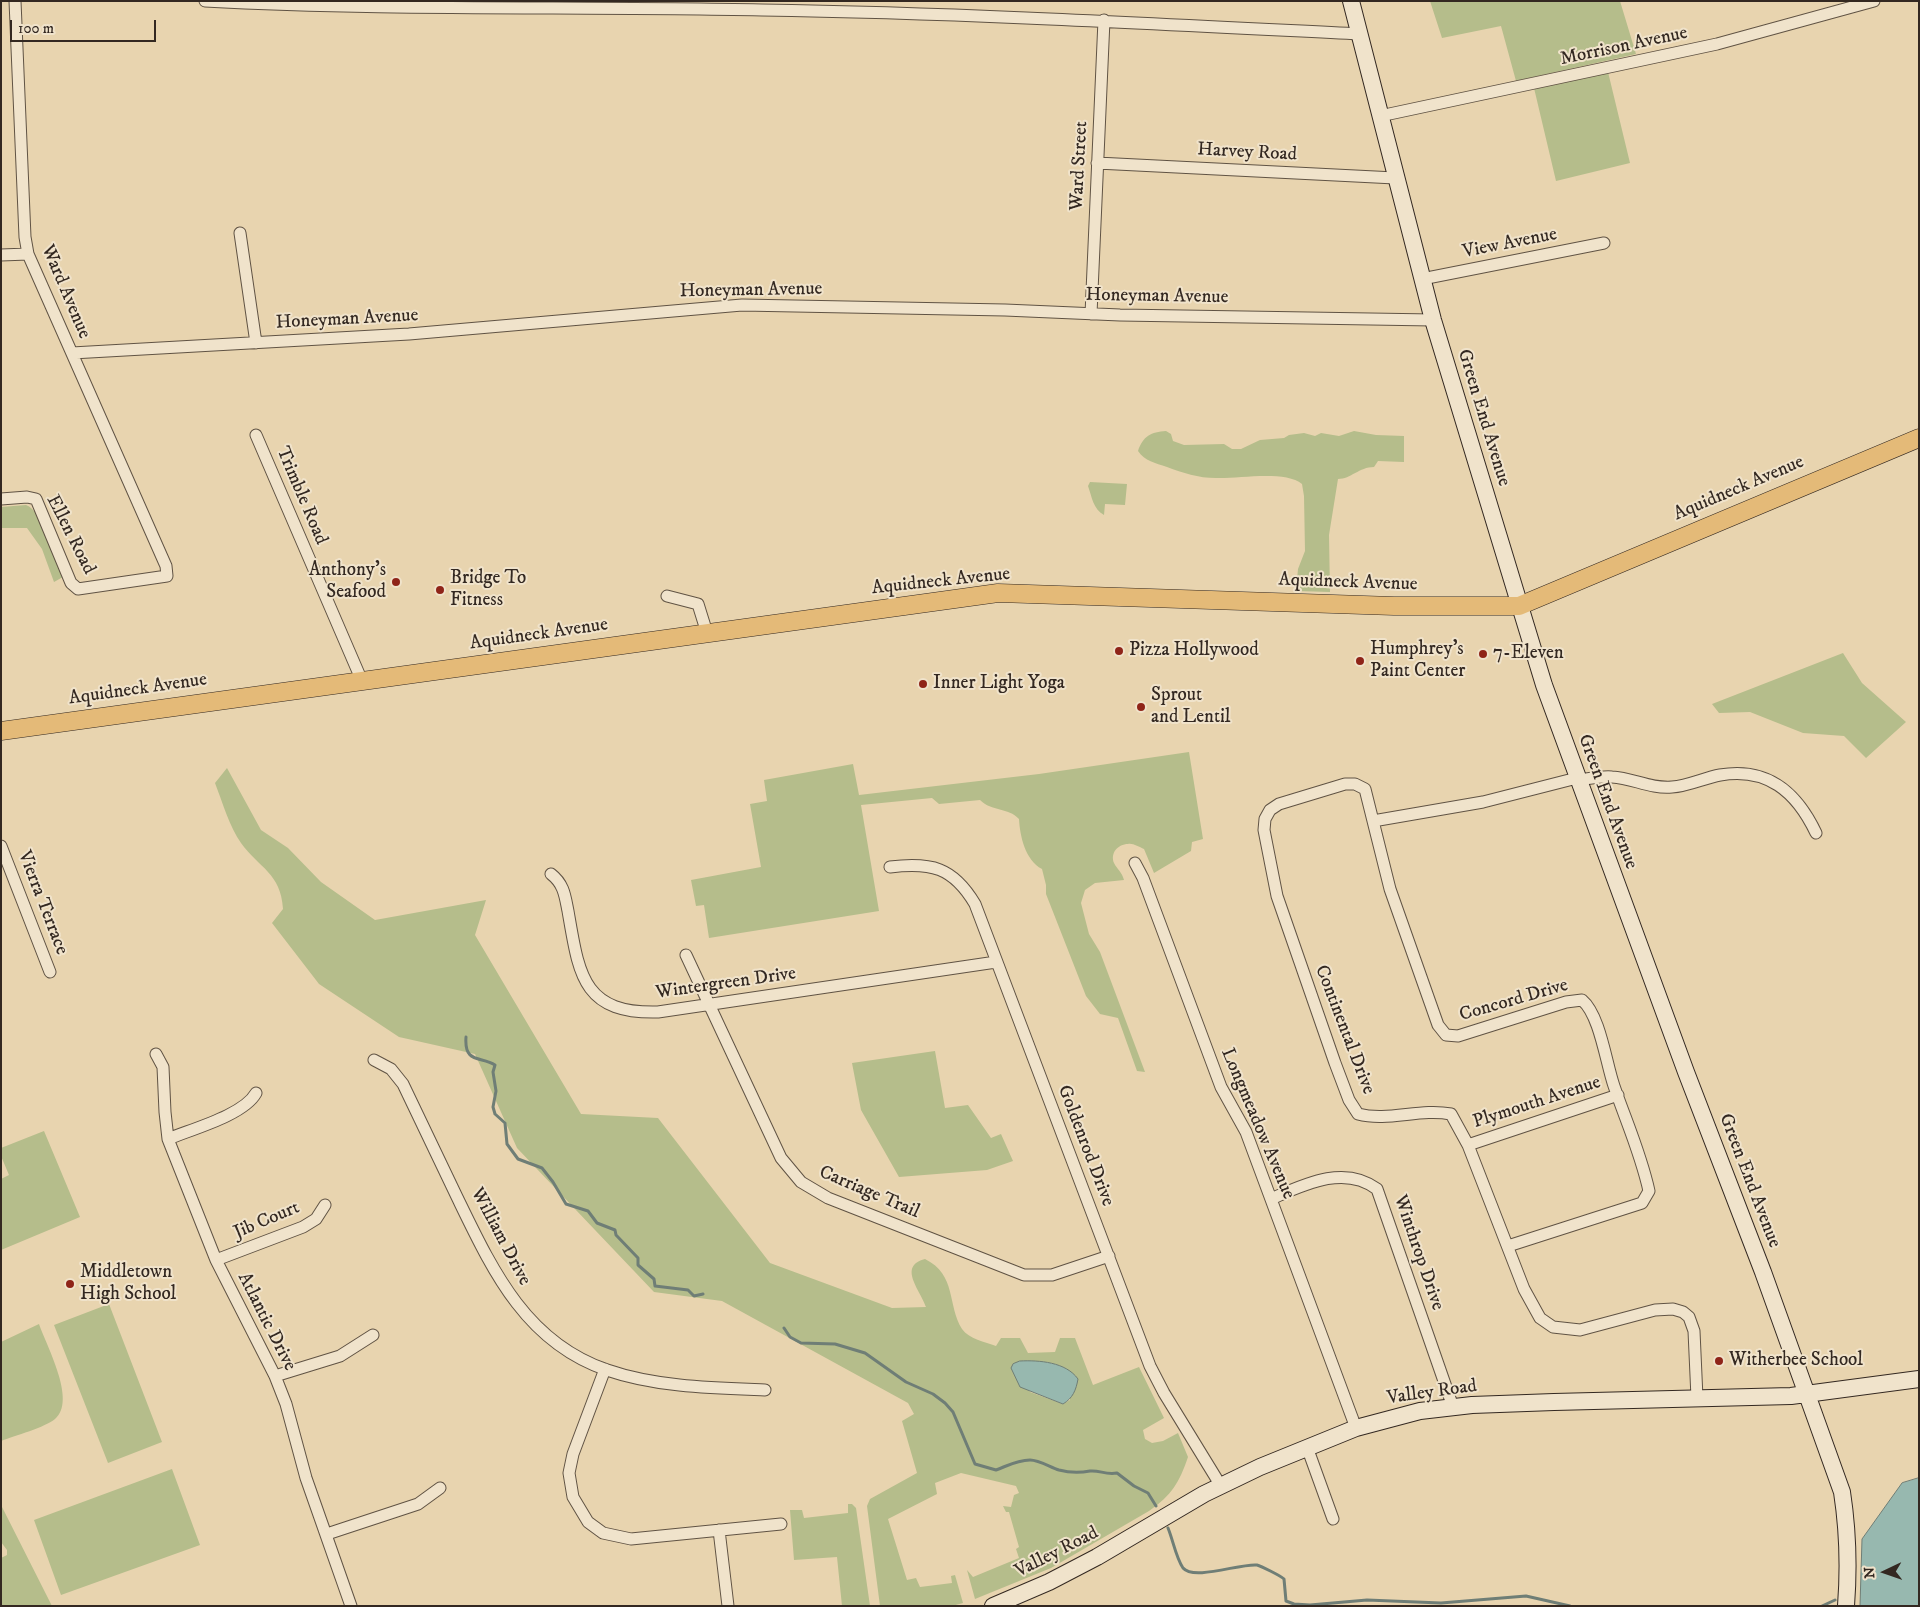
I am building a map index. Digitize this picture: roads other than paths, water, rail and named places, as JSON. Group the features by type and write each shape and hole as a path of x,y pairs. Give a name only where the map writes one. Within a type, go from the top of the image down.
{"main road":[{"name":"Green End Avenue","path":"1351,1 1433,320 1519,606 1577,779 1842,1492 1848,1530 1849,1561 1846,1606"},
{"name":"Aquidneck Avenue","path":"1,731 998,593 1394,606 1519,606 1919,438"},
{"name":"Valley Road","path":"993,1606 1049,1582 1097,1557 1150,1524 1221,1486 1307,1447 1356,1428 1420,1411 1453,1407 1807,1394 1919,1379"}],"street":[{"name":"Ward Avenue","path":"15,1 25,237 28,254 166,566 167,576"},
{"path":"205,1 428,9 874,12 1104,20 1360,34"},
{"name":"Morrison Avenue","path":"1380,116 1717,44 1874,1"},
{"name":"Ward Street","path":"1091,314 1104,20"},
{"name":"Harvey Road","path":"1097,163 1395,178"},
{"path":"240,233 256,343"},
{"name":"View Avenue","path":"1422,279 1604,243"},
{"path":"1,255 28,254"},
{"name":"Honeyman Avenue","path":"72,353 408,334 742,305 1433,320"},
{"name":"Trimble Road","path":"256,435 362,681"},
{"name":"Ellen Road","path":"1,498 27,497 36,499 71,583 78,589 167,576"},
{"path":"667,596 698,604 707,634"},
{"path":"1373,820 1483,802 1577,779 1611,776 1653,787 1674,787 1719,775 1742,773 1762,776 1782,787 1796,800 1816,833"},
{"name":"Continental Drive","path":"1373,820 1365,789 1354,784 1345,784 1302,796 1270,810 1265,819 1264,830 1277,896 1349,1100 1358,1114 1373,1118 1434,1111 1451,1114 1468,1145 1524,1288 1540,1318 1553,1327 1580,1330 1654,1310 1673,1309 1683,1312 1689,1317 1694,1331 1698,1398"},
{"name":"Concord Drive","path":"1373,820 1390,889 1438,1025 1442,1031 1451,1037 1458,1036 1566,1002 1582,1000 1587,1005 1595,1023 1644,1170 1649,1191 1642,1203 1508,1246"},
{"name":"Vierra Terrace","path":"1,846 50,972"},
{"name":"Longmeadow Avenue","path":"1135,863 1143,878 1221,1087 1242,1124 1356,1428"},
{"name":"Goldenrod Drive","path":"890,867 913,864 927,865 940,869 962,884 975,904 1150,1366 1164,1393 1221,1486"},
{"name":"Wintergreen Drive","path":"551,874 562,885 580,970 594,993 608,1004 622,1010 638,1013 710,1005 996,962"},
{"name":"Carriage Trail","path":"686,955 781,1158 790,1172 814,1191 1024,1275 1052,1275 1109,1256"},
{"name":"Atlantic Drive","path":"156,1054 163,1067 168,1139 216,1260 275,1376 286,1404 306,1478 327,1534 350,1606"},
{"name":"William Drive","path":"374,1060 391,1069 402,1084 484,1253 510,1296 537,1326 561,1346 605,1369 652,1380 694,1386 765,1390"},
{"path":"168,1139 239,1110 252,1102 256,1093"},
{"name":"Plymouth Avenue","path":"1468,1145 1618,1095"},
{"name":"Winthrop Drive","path":"1271,1199 1322,1178 1366,1181 1376,1189 1453,1407"},
{"name":"Jib Court","path":"216,1260 303,1227 316,1219 325,1205"},
{"path":"275,1376 340,1356 373,1335"},
{"path":"605,1369 571,1463 570,1485 573,1497 582,1514 595,1528 603,1533 620,1538 643,1538 781,1524"},
{"path":"1307,1447 1333,1519"},
{"path":"327,1534 418,1504 440,1488"},
{"path":"719,1530 728,1606"}],"water":[{"path":"1020,1361 1052,1363 1073,1373 1078,1379 1072,1396 1063,1404 1020,1387 1011,1368 1013,1364"},
{"path":"1919,1478 1919,1606 1860,1606 1862,1539 1902,1483"}],"waterway":[{"path":"466,1037 468,1052 474,1058 495,1065 493,1072 496,1091 493,1107 495,1114 505,1123 507,1144 518,1159 542,1168 566,1204 588,1211 597,1223 615,1230 616,1235 638,1258 638,1265 654,1279 655,1286 688,1290 694,1296 703,1294"},
{"path":"784,1328 790,1337 801,1343 835,1344 865,1353 906,1382 933,1394 953,1412 975,1464 996,1470 1016,1462 1030,1460 1067,1472 1094,1471 1117,1473 1134,1486 1148,1493 1156,1506"},
{"path":"1168,1528 1176,1554 1183,1568 1189,1572 1207,1572 1257,1565 1284,1579 1286,1601 1294,1604 1310,1605 1367,1600 1441,1603 1526,1596 1570,1606"},
{"path":"1822,1606 1835,1600"}],"place":[{"name":"Anthony’s Seafood","path":"396,582"},
{"name":"Bridge To Fitness","path":"440,590"},
{"name":"Pizza Hollywood","path":"1119,651"},
{"name":"7-Eleven","path":"1483,654"},
{"name":"Humphrey's Paint Center","path":"1360,661"},
{"name":"Inner Light Yoga","path":"923,684"},
{"name":"Sprout and Lentil","path":"1141,707"},
{"name":"Middletown High School","path":"70,1284"},
{"name":"Witherbee School","path":"1719,1361"}]}
